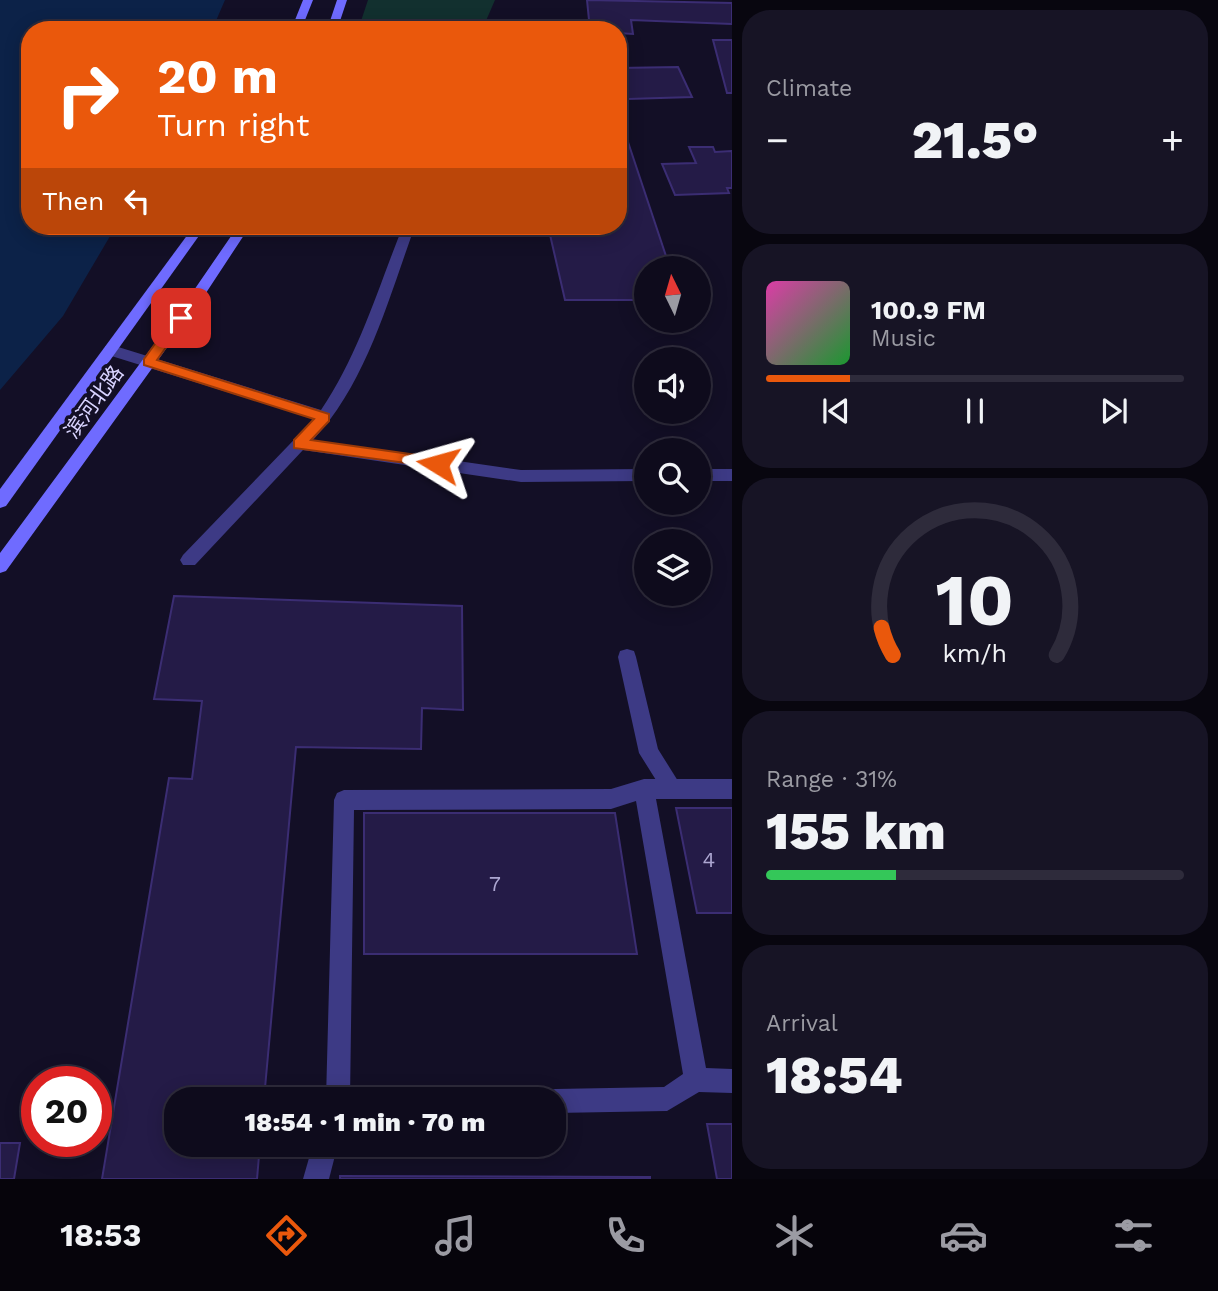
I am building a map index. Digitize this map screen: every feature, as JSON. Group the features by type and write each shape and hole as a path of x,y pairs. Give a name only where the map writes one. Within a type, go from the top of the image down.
{"main road":[{"path":"300,21 308,0"},
{"path":"335,21 342,0"},
{"name":"滨河北路","path":"0,500 193,235"},
{"name":"滨河北路","path":"0,566 238,235"}],"street":[{"path":"189,560 324,417 344,388 364,346 406,235"},
{"path":"110,350 324,417"},
{"path":"299,444 521,476 634,475"},
{"path":"711,475 732,475"},
{"path":"626,657 649,752 673,789"},
{"path":"643,789 696,1080"},
{"path":"338,1087 344,800 611,799 643,789 732,789"},
{"path":"566,1101 667,1100 696,1080 732,1081"},
{"path":"316,1179 322,1157"}],"green space":[{"path":"368,0 495,0 486,21 361,21"}],"water":[{"path":"0,0 225,0 216,21 21,21 21,235 111,235 63,316 0,390"}],"building":[{"path":"587,0 732,3 732,24 631,20 633,34 627,34 627,21 589,21"},
{"path":"713,40 732,40 732,93 727,93"},
{"path":"678,67 692,97 628,99 627,68"},
{"path":"627,139 666,256 634,256 634,300 565,300 550,235 627,235"},
{"path":"689,147 713,147 715,152 732,151 732,188 727,188 729,193 675,195 662,164 696,163"},
{"path":"174,596 462,606 463,710 422,708 421,749 296,747 265,1087 164,1087 164,1157 259,1157 257,1179 102,1179 106,1157 112,1157 112,1119 169,778 192,779 202,701 154,699"},
{"path":"676,808 732,808 732,913 697,913"},
{"path":"364,813 615,813 637,954 364,954"},
{"path":"707,1124 732,1124 732,1179 717,1179"},
{"path":"0,1143 20,1143 14,1179 0,1179"},
{"path":"340,1176 650,1177 650,1179 340,1179"}],"route":[{"path":"181,318 149,362 324,417 299,444 438,464"}]}
